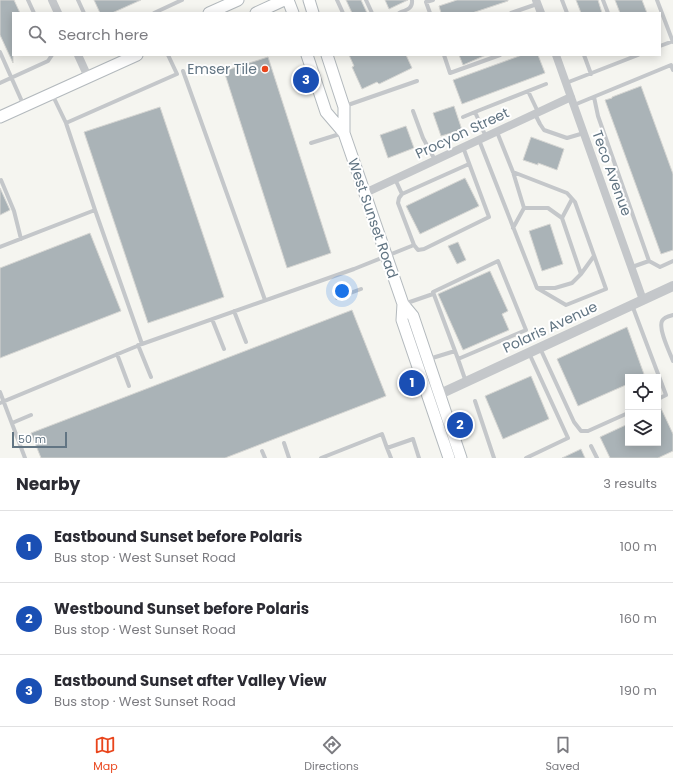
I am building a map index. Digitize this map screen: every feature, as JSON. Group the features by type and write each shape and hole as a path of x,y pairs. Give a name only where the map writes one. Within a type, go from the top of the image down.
{"main road":[{"path":"211,12 238,0"},
{"path":"258,12 284,0"},
{"path":"288,0 292,12"},
{"path":"309,0 313,12"},
{"path":"0,117 136,56"},
{"name":"West Sunset Road","path":"307,56 326,112 344,133"},
{"name":"West Sunset Road","path":"327,56 344,106 344,133 403,304 402,320 448,455"},
{"name":"West Sunset Road","path":"403,304 413,316 461,458"}],"street":[{"path":"52,0 58,12"},
{"path":"537,2 541,12"},
{"path":"78,56 88,77"},
{"name":"Teco Avenue","path":"556,56 643,300"},
{"name":"Procyon Street","path":"365,193 571,97"},
{"name":"Polaris Avenue","path":"440,394 673,286"}],"lane":[{"path":"28,0 34,12"},
{"path":"78,0 84,12"},
{"path":"156,12 182,0"},
{"path":"337,0 343,12"},
{"path":"366,0 372,12"},
{"path":"401,12 410,8 412,0"},
{"path":"430,12 426,2 433,0"},
{"path":"562,0 567,12"},
{"path":"603,0 608,12"},
{"path":"657,0 673,41 661,46"},
{"path":"513,12 537,2"},
{"path":"0,52 24,106"},
{"path":"0,84 48,60 51,56"},
{"path":"66,123 177,74 168,56"},
{"path":"444,56 450,73 497,56"},
{"path":"584,56 591,74"},
{"path":"566,83 591,74 626,57"},
{"path":"574,106 671,65 673,70"},
{"path":"183,71 265,300"},
{"path":"344,106 417,81"},
{"path":"463,117 546,84"},
{"path":"528,91 540,124 544,130 567,138 584,133"},
{"path":"52,94 66,123 150,376"},
{"path":"594,97 598,116 649,261 660,267 673,261"},
{"path":"414,111 423,138 435,161"},
{"path":"475,112 507,213 537,288 566,305 606,289 575,202 567,193 513,172"},
{"path":"497,132 513,172 524,208 513,228"},
{"path":"311,143 344,133"},
{"path":"463,147 489,218 424,249 418,250 414,245 398,203 399,198 402,194 469,164"},
{"path":"1,180 14,211 22,239"},
{"path":"395,180 402,194"},
{"path":"562,218 572,199"},
{"path":"524,208 548,208 562,218 581,274"},
{"path":"0,247 96,210"},
{"path":"2,403 140,345 354,269 414,245"},
{"path":"537,288 556,288 572,283 581,274 594,256"},
{"path":"632,268 649,261"},
{"path":"403,304 434,294 433,292 498,262 526,330 458,359"},
{"path":"336,298 361,289"},
{"path":"434,294 466,382"},
{"path":"632,304 658,374"},
{"path":"234,311 246,342"},
{"path":"673,315 661,322 661,329 673,361"},
{"path":"212,319 224,349"},
{"path":"540,348 574,422 581,431 588,431 625,414"},
{"path":"428,360 455,351"},
{"path":"526,458 568,438 529,353"},
{"path":"117,354 130,386"},
{"path":"661,382 666,395 661,398"},
{"path":"0,392 2,403 12,423 25,458"},
{"path":"475,401 494,458"},
{"path":"12,423 31,415"},
{"path":"321,458 382,434 391,458"},
{"path":"387,448 414,440 420,458"},
{"path":"284,443 289,458"},
{"path":"591,446 597,458"},
{"path":"262,451 265,458"}],"building":[{"path":"0,0 14,0 20,12 12,12 13,63 0,35"},
{"path":"94,0 141,0 114,12 100,12"},
{"path":"346,0 361,0 367,12 352,12"},
{"path":"385,0 408,0 389,9"},
{"path":"457,0 508,0 475,12 441,12 439,6"},
{"path":"576,0 598,0 602,12 581,12"},
{"path":"615,0 642,0 647,12 620,12"},
{"path":"349,56 406,56 412,68 379,84 377,82 362,89 352,67 354,66"},
{"path":"459,56 484,56 463,65"},
{"path":"519,56 538,56 545,73 462,104 453,80"},
{"path":"268,57 331,253 287,268 224,71"},
{"path":"641,86 673,174 673,250 661,254 605,100"},
{"path":"454,106 462,130 441,136 433,113"},
{"path":"160,107 224,297 148,323 84,132"},
{"path":"406,126 414,148 388,158 380,135"},
{"path":"531,137 564,149 557,170 538,163 538,165 523,160"},
{"path":"465,178 479,206 420,234 406,206"},
{"path":"0,188 10,210 0,215"},
{"path":"550,224 563,264 542,271 529,231"},
{"path":"90,233 121,311 0,358 0,268"},
{"path":"458,242 466,260 457,264 448,246"},
{"path":"490,271 508,311 502,314 509,330 463,350 438,294"},
{"path":"352,310 386,396 225,458 41,458 31,433"},
{"path":"627,327 644,374 625,374 625,385 578,406 557,359"},
{"path":"531,376 549,419 503,439 485,396"},
{"path":"661,408 673,434 673,451 658,458 610,458 600,437 625,425 625,446 661,446"},
{"path":"581,449 585,458 562,458"}],"place":[{"name":"Emser Tile","path":"265,69"},
{"name":"Eastbound Sunset after Valley View","path":"306,80"},
{"name":"Eastbound Sunset before Polaris","path":"412,383"},
{"name":"Westbound Sunset before Polaris","path":"460,425"}]}
